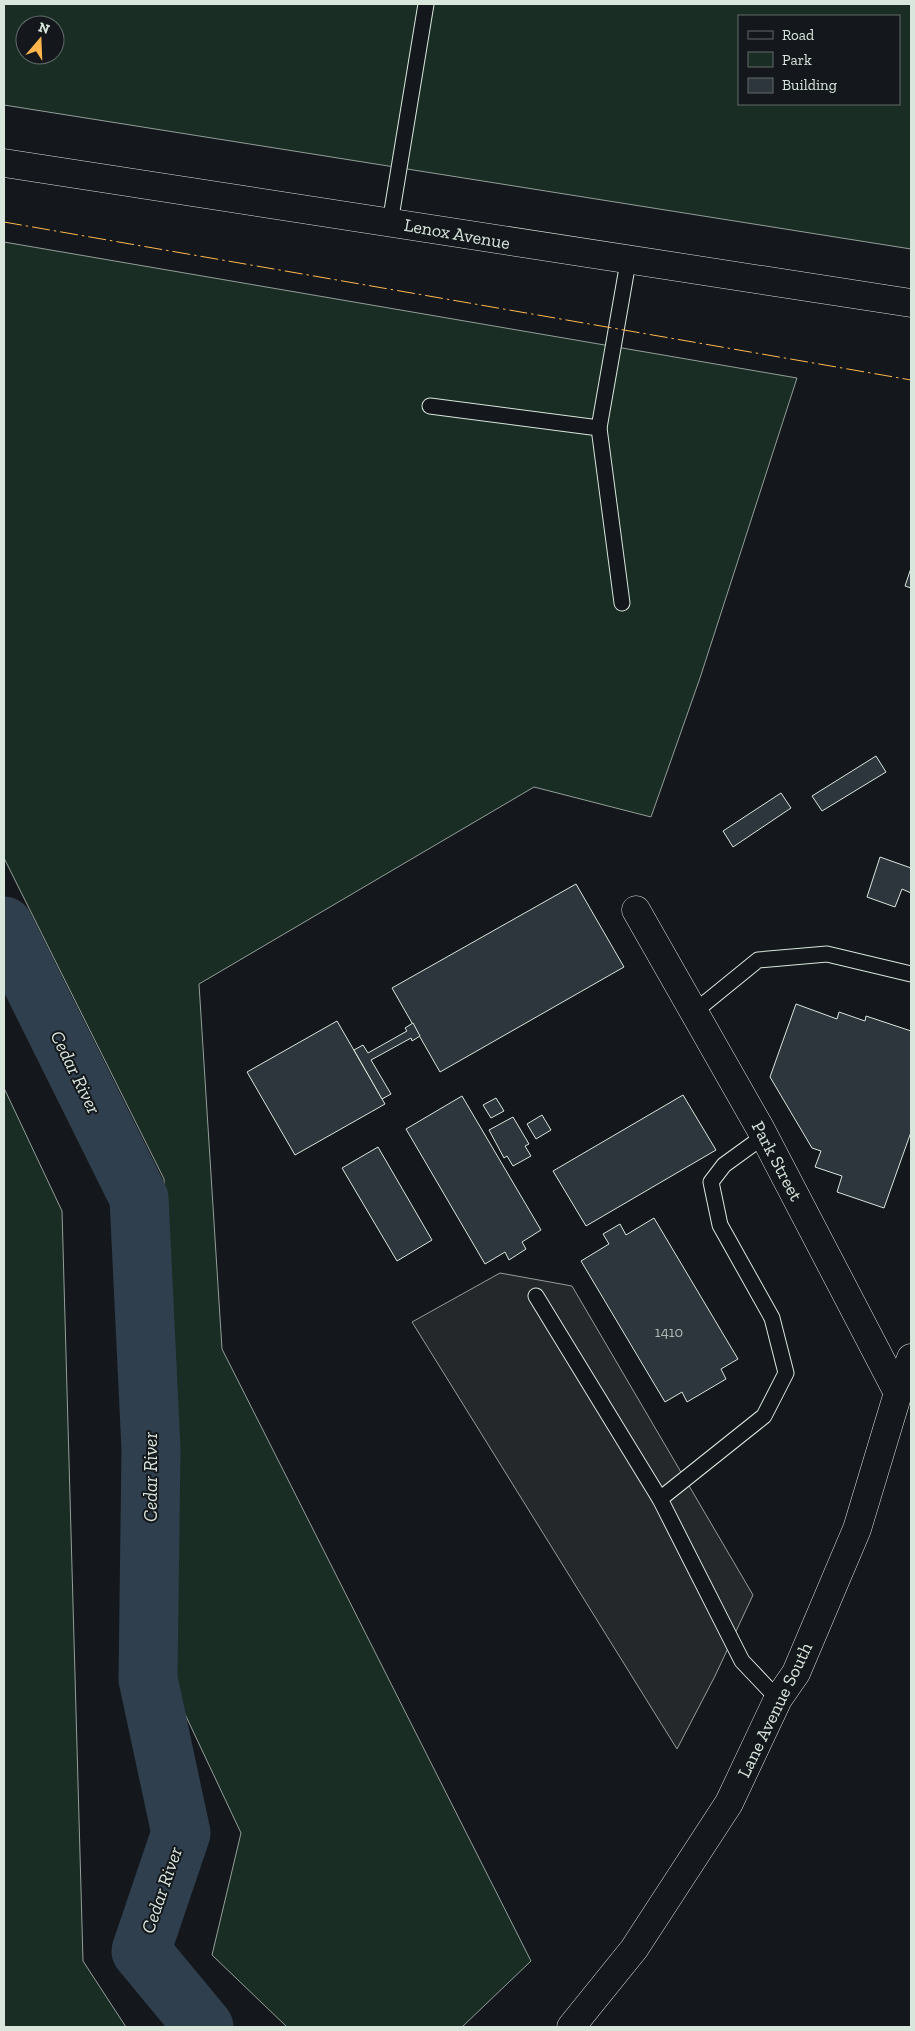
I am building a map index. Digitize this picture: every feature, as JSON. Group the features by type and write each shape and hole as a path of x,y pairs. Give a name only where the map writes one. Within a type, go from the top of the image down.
{"main road":[{"name":"Lenox Avenue","path":"4,163 390,222 628,262 911,304"},
{"name":"Park Street","path":"636,910 764,1136 905,1404"},
{"name":"Lane Avenue South","path":"571,2027 634,1949 729,1803 778,1699 796,1672 845,1563 905,1404 911,1358"}],"lane":[{"path":"390,222 426,4"},
{"path":"622,603 599,428 628,262"},
{"path":"430,406 599,428"},
{"path":"694,1012 758,960 827,954 911,974"},
{"path":"660,1499 764,1416 786,1373 772,1318 720,1226 711,1182 724,1165 764,1136"},
{"path":"536,1296 660,1499 742,1661 778,1699"}],"green space":[{"path":"4,4 911,4 911,249 4,105"},
{"path":"4,242 797,378 700,678 651,817 534,787 199,984 222,1349 531,1961 462,2027 287,2027 212,1955 241,1833 176,1695 164,1179 4,858"},
{"path":"4,1088 62,1211 83,1961 126,2027 4,2027"}],"shaded area":[{"path":"500,1273 572,1286 753,1595 715,1676 677,1749 412,1322"}],"building":[{"path":"911,568 911,588 905,586"},
{"path":"876,756 886,772 822,811 812,796"},
{"path":"781,793 791,808 733,847 723,831"},
{"path":"880,857 911,868 911,893 902,889 895,907 867,897"},
{"path":"576,884 624,967 440,1072 392,988"},
{"path":"796,1004 837,1019 839,1012 865,1021 866,1016 911,1031 911,1132 884,1208 837,1192 842,1176 815,1167 821,1151 812,1148 770,1077"},
{"path":"337,1021 385,1104 295,1155 247,1072"},
{"path":"413,1023 420,1036 412,1041 411,1038 371,1060 391,1094 382,1099 354,1050 363,1045 368,1053 407,1031 405,1028"},
{"path":"683,1095 716,1150 586,1226 553,1171"},
{"path":"462,1096 541,1230 522,1242 526,1249 509,1260 505,1252 485,1264 406,1129"},
{"path":"496,1098 504,1111 491,1118 483,1105"},
{"path":"542,1115 551,1130 536,1139 527,1124"},
{"path":"513,1117 529,1144 525,1146 531,1156 513,1166 507,1156 504,1158 489,1130"},
{"path":"378,1147 432,1240 397,1261 342,1168"},
{"path":"654,1218 738,1359 721,1369 726,1379 687,1402 682,1392 665,1402 581,1261 609,1244 603,1234 620,1224 626,1235"}],"waterway":[{"name":"Cedar River","path":"4,926 139,1198 151,1449 148,1679 181,1833 141,1951 204,2027"}],"power":[{"path":"4,222 911,380"}]}
